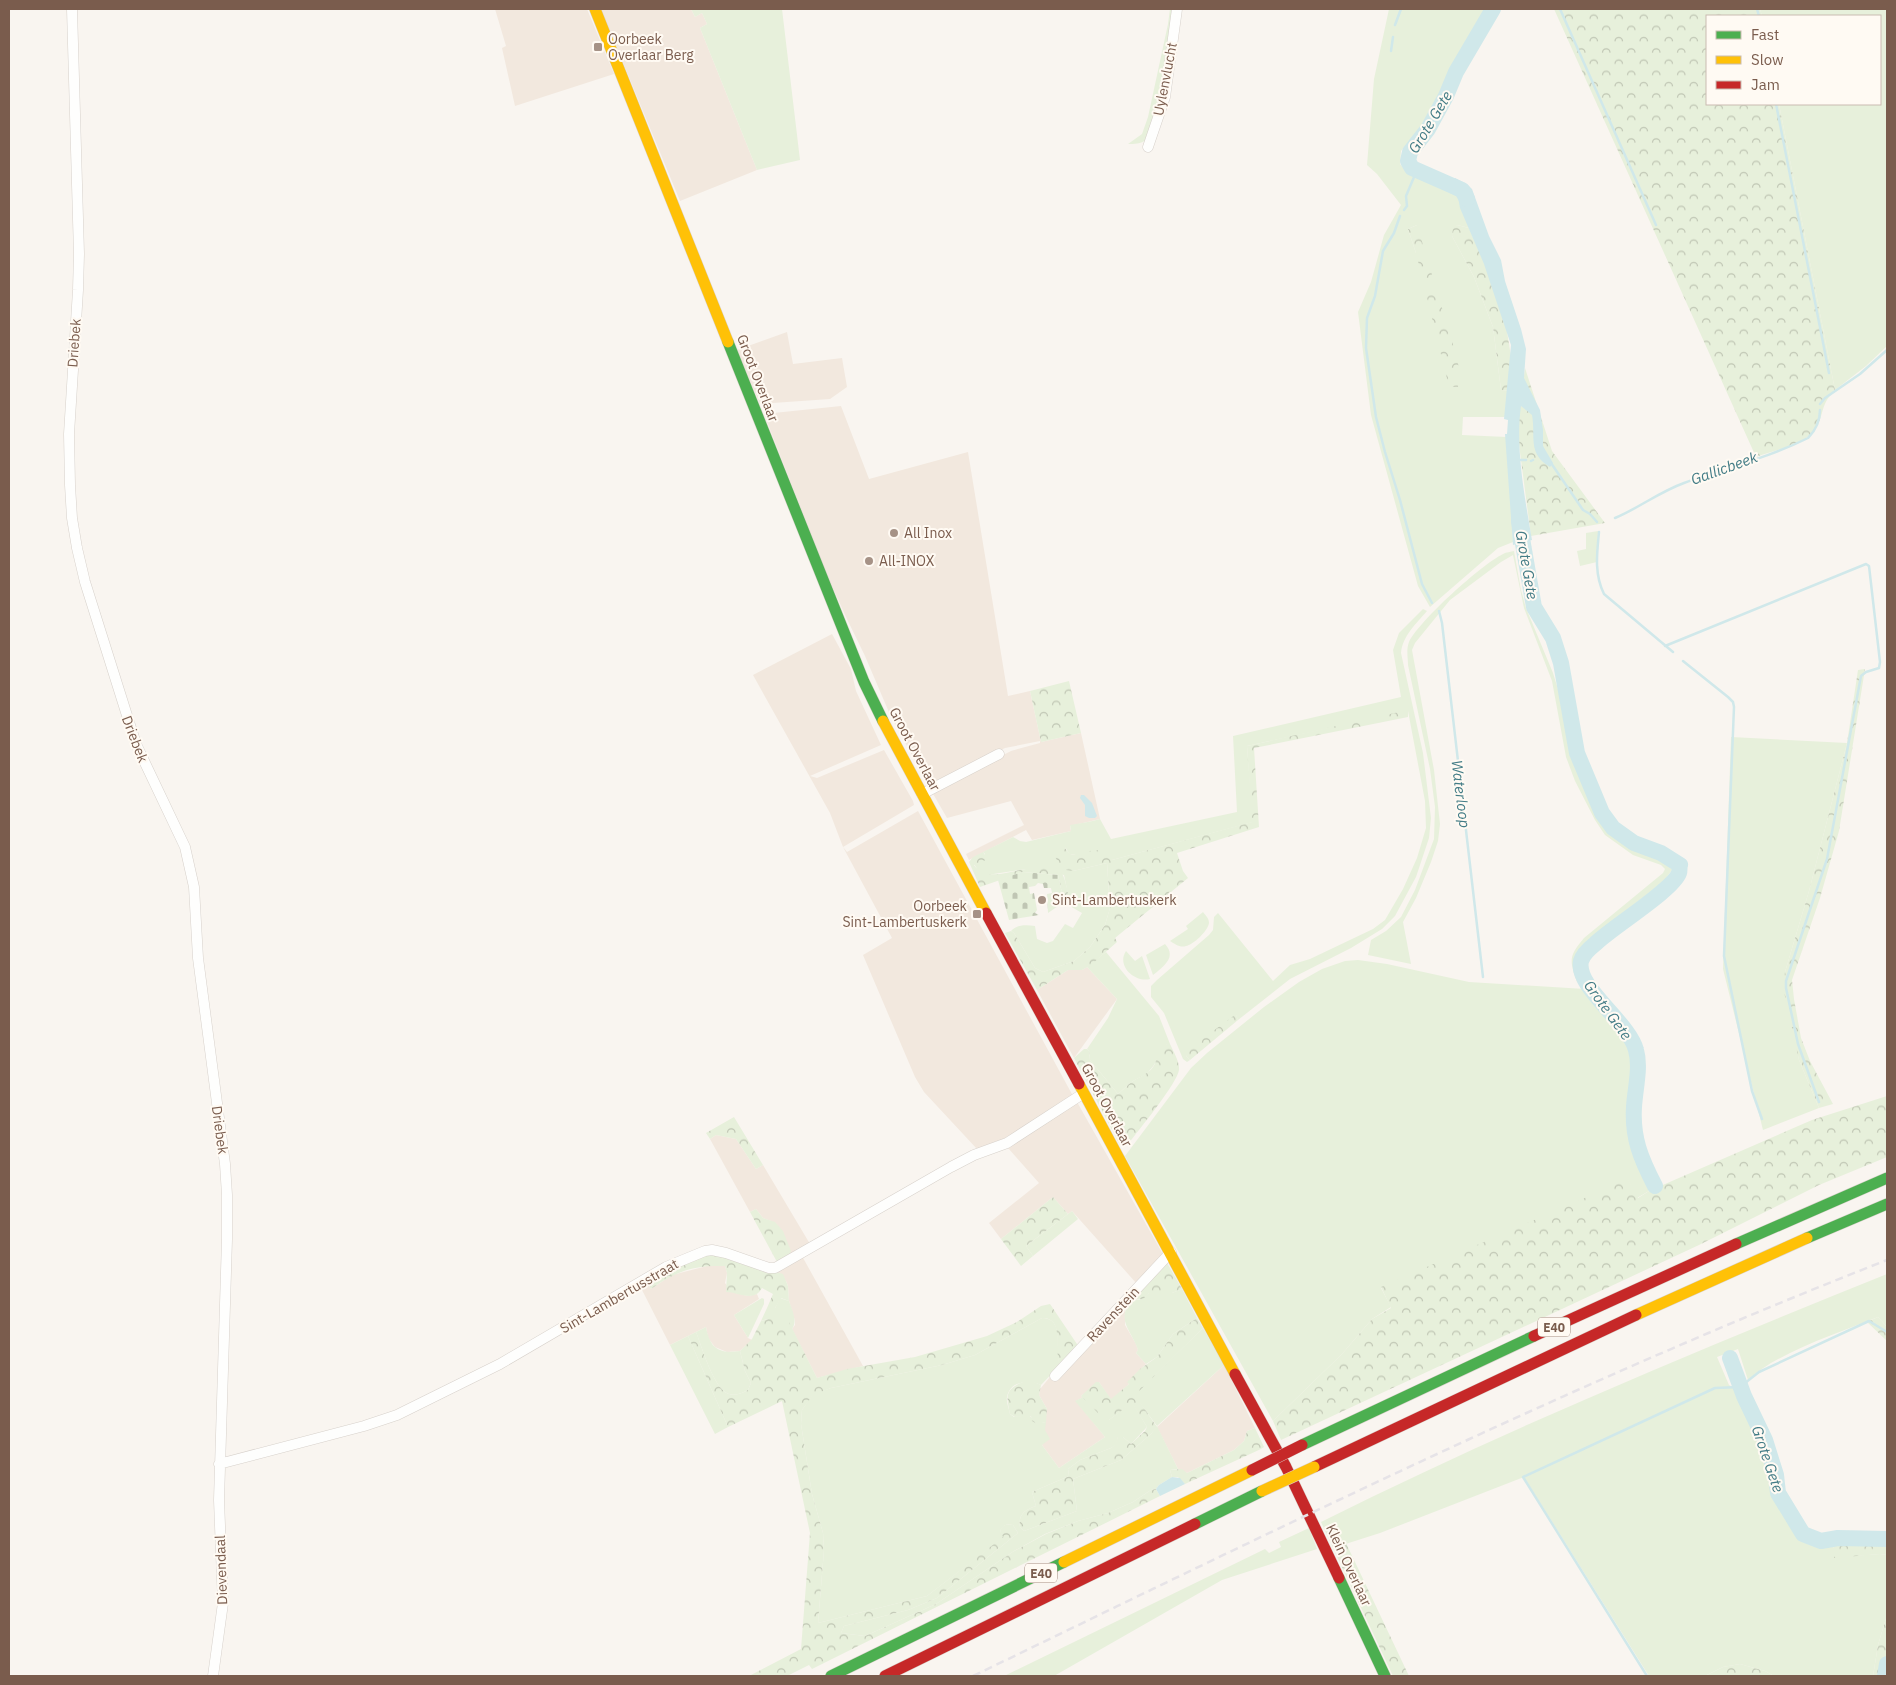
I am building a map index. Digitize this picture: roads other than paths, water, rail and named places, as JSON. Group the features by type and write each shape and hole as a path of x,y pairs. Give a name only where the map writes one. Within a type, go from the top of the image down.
{"main road":[{"name":"Groot Overlaar","path":"595,9 864,682 887,730 1286,1467"},
{"name":"E40","path":"831,1676 1302,1446 1648,1284 1887,1178"},
{"name":"E40","path":"885,1676 1262,1491 1502,1377 1722,1276 1887,1204"},
{"name":"Klein Overlaar","path":"1286,1467 1385,1676"}],"street":[{"name":"Driebek","path":"72,9 79,254 69,434 72,518 85,582 133,736 150,777 185,847 194,887 198,958 225,1164 227,1195 219,1464"},
{"name":"Uylenvlucht","path":"1148,147 1165,97 1177,9"},
{"path":"922,794 999,754"},
{"name":"Sint-Lambertusstraat","path":"219,1464 364,1426 397,1415 500,1364 666,1267 705,1251 712,1250 726,1253 769,1268 775,1268 951,1167 974,1155 1007,1143 1084,1094"},
{"name":"Ravenstein","path":"1055,1376 1171,1252"},
{"name":"Dievendaal","path":"213,1676 223,1603 219,1464"}],"water":[{"path":"1455,178 1472,189 1489,236 1501,260 1505,281 1526,349 1524,378 1540,410 1543,446 1553,463 1550,467 1538,456 1534,444 1532,415 1521,406 1519,422 1520,456 1532,540 1513,545 1505,434 1507,434 1508,420 1504,419 1511,345 1484,264 1460,208 1458,197 1450,193"},
{"path":"1081,795 1084,795 1092,803 1097,816 1095,818 1085,816 1085,805 1080,798"},
{"path":"1172,1477 1180,1478 1185,1484 1160,1496 1156,1489"}],"waterway":[{"path":"1395,25 1401,9"},
{"name":"Grote Gete","path":"1467,199 1462,190 1412,168 1408,161 1410,152 1428,129 1446,96 1456,72 1493,9"},
{"path":"1560,9 1656,225"},
{"path":"1757,9 1759,15"},
{"path":"1391,51 1393,37"},
{"path":"1776,105 1829,373"},
{"path":"1404,210 1407,206 1406,196 1417,170"},
{"path":"1400,216 1394,233 1383,251 1375,296 1367,318 1366,348 1376,417 1385,452 1422,584 1432,603"},
{"name":"Gallicbeek","path":"1820,404 1825,398 1860,374 1887,350"},
{"name":"Gallicbeek","path":"1615,518 1675,487 1762,457 1808,438 1817,426 1820,410"},
{"path":"1519,460 1526,460"},
{"name":"Gallicbeek","path":"1551,463 1583,510 1590,514 1597,522"},
{"name":"Grote Gete","path":"1519,521 1534,607 1553,638 1561,663 1577,753 1602,813 1613,828 1634,843 1661,853 1680,865 1679,873 1666,889 1603,937 1587,951 1581,961 1581,971 1586,982 1624,1028 1636,1050 1638,1071 1634,1107 1634,1129 1638,1148 1655,1186"},
{"path":"1599,532 1597,571 1604,594 1673,652"},
{"path":"1665,646 1866,564 1869,566 1880,662 1879,668 1866,672 1861,676 1827,859 1786,981 1798,1044 1819,1102"},
{"name":"Waterloop","path":"1439,611 1442,623 1483,977"},
{"path":"1683,661 1728,697 1733,702 1734,707 1724,956 1752,1091 1762,1119"},
{"path":"1647,1676 1523,1477 1715,1388 1740,1387 1759,1372 1869,1321 1887,1332"},
{"name":"Grote Gete","path":"1730,1358 1744,1396 1765,1440 1776,1475 1778,1493 1803,1534 1821,1541 1838,1538 1887,1539"},
{"name":"Grote Gete","path":"1885,1676 1887,1664"}],"railway":[{"path":"973,1676 1313,1512 1540,1407 1655,1356 1887,1260"}],"place":[{"name":"Oorbeek Overlaar Berg","path":"598,47"},
{"name":"All Inox","path":"894,533"},
{"name":"All-INOX","path":"869,561"},
{"name":"Sint-Lambertuskerk","path":"1042,900"},
{"name":"Oorbeek Sint-Lambertuskerk","path":"977,914"}]}
